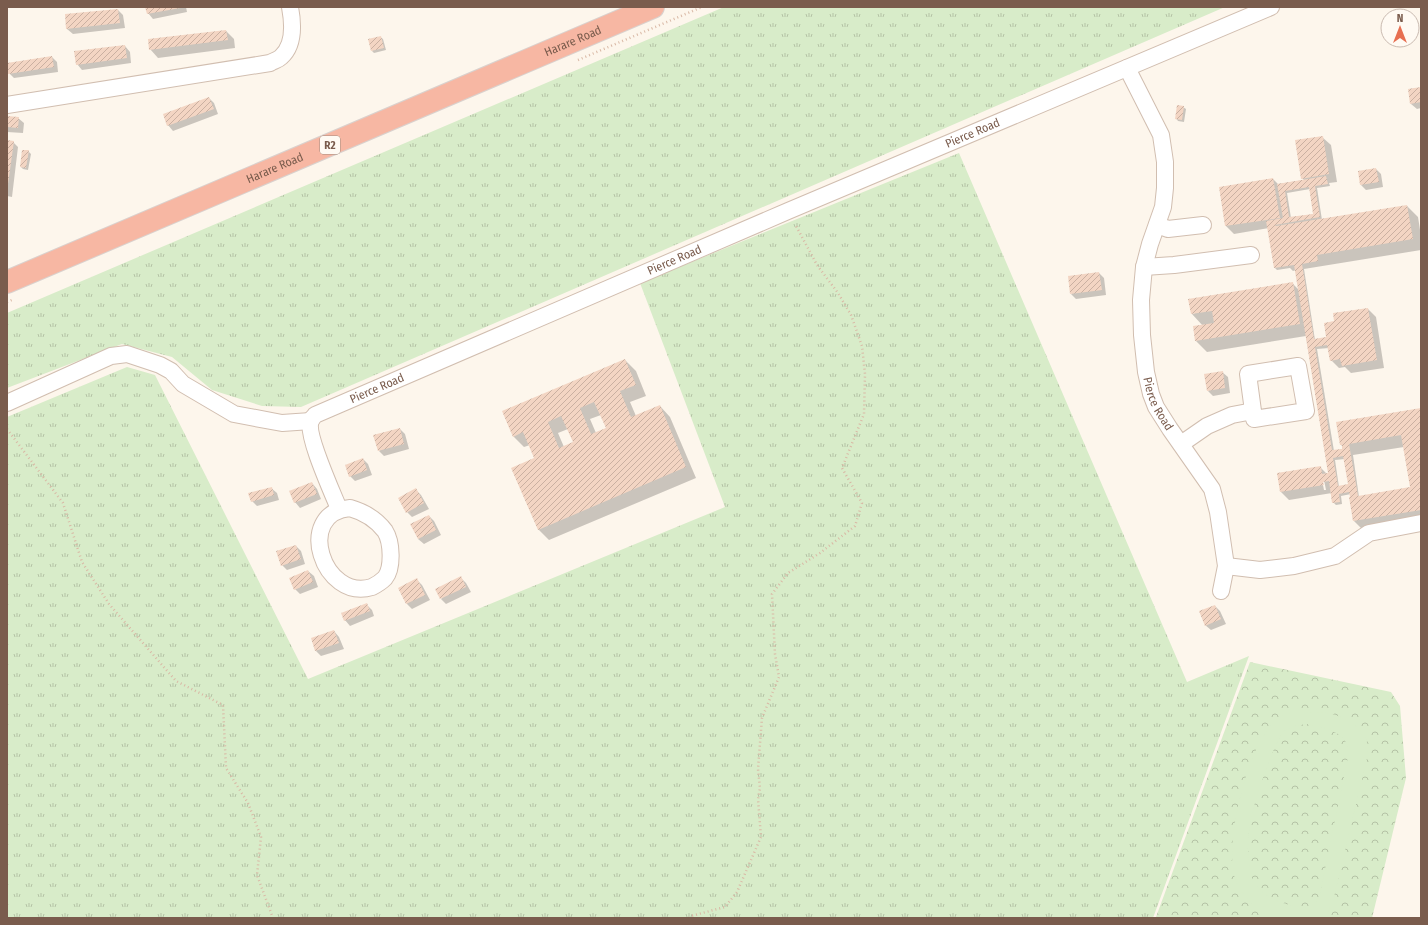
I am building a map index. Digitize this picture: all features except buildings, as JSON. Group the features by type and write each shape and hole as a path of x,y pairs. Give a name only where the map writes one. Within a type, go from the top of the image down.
{"highway":[{"name":"Harare Road","path":"7,282 653,7"}],"lane":[{"path":"7,105 270,63 281,58 289,47 293,20 290,7"},
{"name":"Pierce Road","path":"311,421 316,415 788,211 1271,7"},
{"name":"Pierce Road","path":"1127,68 1161,135 1165,162 1165,188 1162,207 1144,267 1141,300 1142,336 1146,372 1151,394 1156,407 1212,490 1218,512 1226,566 1221,591"},
{"path":"1157,225 1168,229 1203,225"},
{"path":"1144,267 1174,265 1251,255"},
{"path":"7,403 111,356 127,354 160,365 171,371 183,384 234,414 282,423 311,421 311,432 319,459 339,509"},
{"path":"1181,444 1207,426 1232,415 1253,411"},
{"path":"350,508 371,517 385,532 390,542 389,567 385,578 374,586 363,589 338,581 328,570 321,555 319,537 324,524 329,515 339,509 350,508"},
{"path":"1226,566 1260,570 1294,566 1335,556 1369,533 1421,523"}],"path":[{"path":"689,918 691,916 726,907 737,892 761,837 758,798 760,788 758,769 762,718 779,677 775,654 772,594 788,573 820,554 855,526 862,503 842,468 864,414 862,346 851,315 838,293 817,266 788,211"},
{"path":"7,429 63,503 82,562 109,604 176,681 223,704 226,768 248,803 261,838 257,875 273,918"}],"green space":[{"path":"724,7 1225,7 301,407 262,406 212,390 172,357 122,344 7,388 7,313"},
{"path":"959,153 1187,682 1249,656 1153,918 7,918 7,417 127,367 155,375 308,679 725,507 640,283"},
{"path":"1250,662 1391,692 1400,706 1406,778 1372,918 1156,917"},
{"path":"1316,712 1337,715 1358,728 1367,740 1368,754 1334,897 1326,918 1275,918 1261,911 1249,901 1236,882 1232,859 1233,838 1237,814 1242,789 1250,764 1260,743 1271,726 1283,715 1288,713","holes":["1307,724 1325,728 1337,733 1346,742 1348,747 1348,757 1320,894 1316,903 1310,908 1292,906 1276,900 1261,891 1251,876 1248,853 1249,831 1256,799 1272,753 1284,731 1295,726"]}]}
